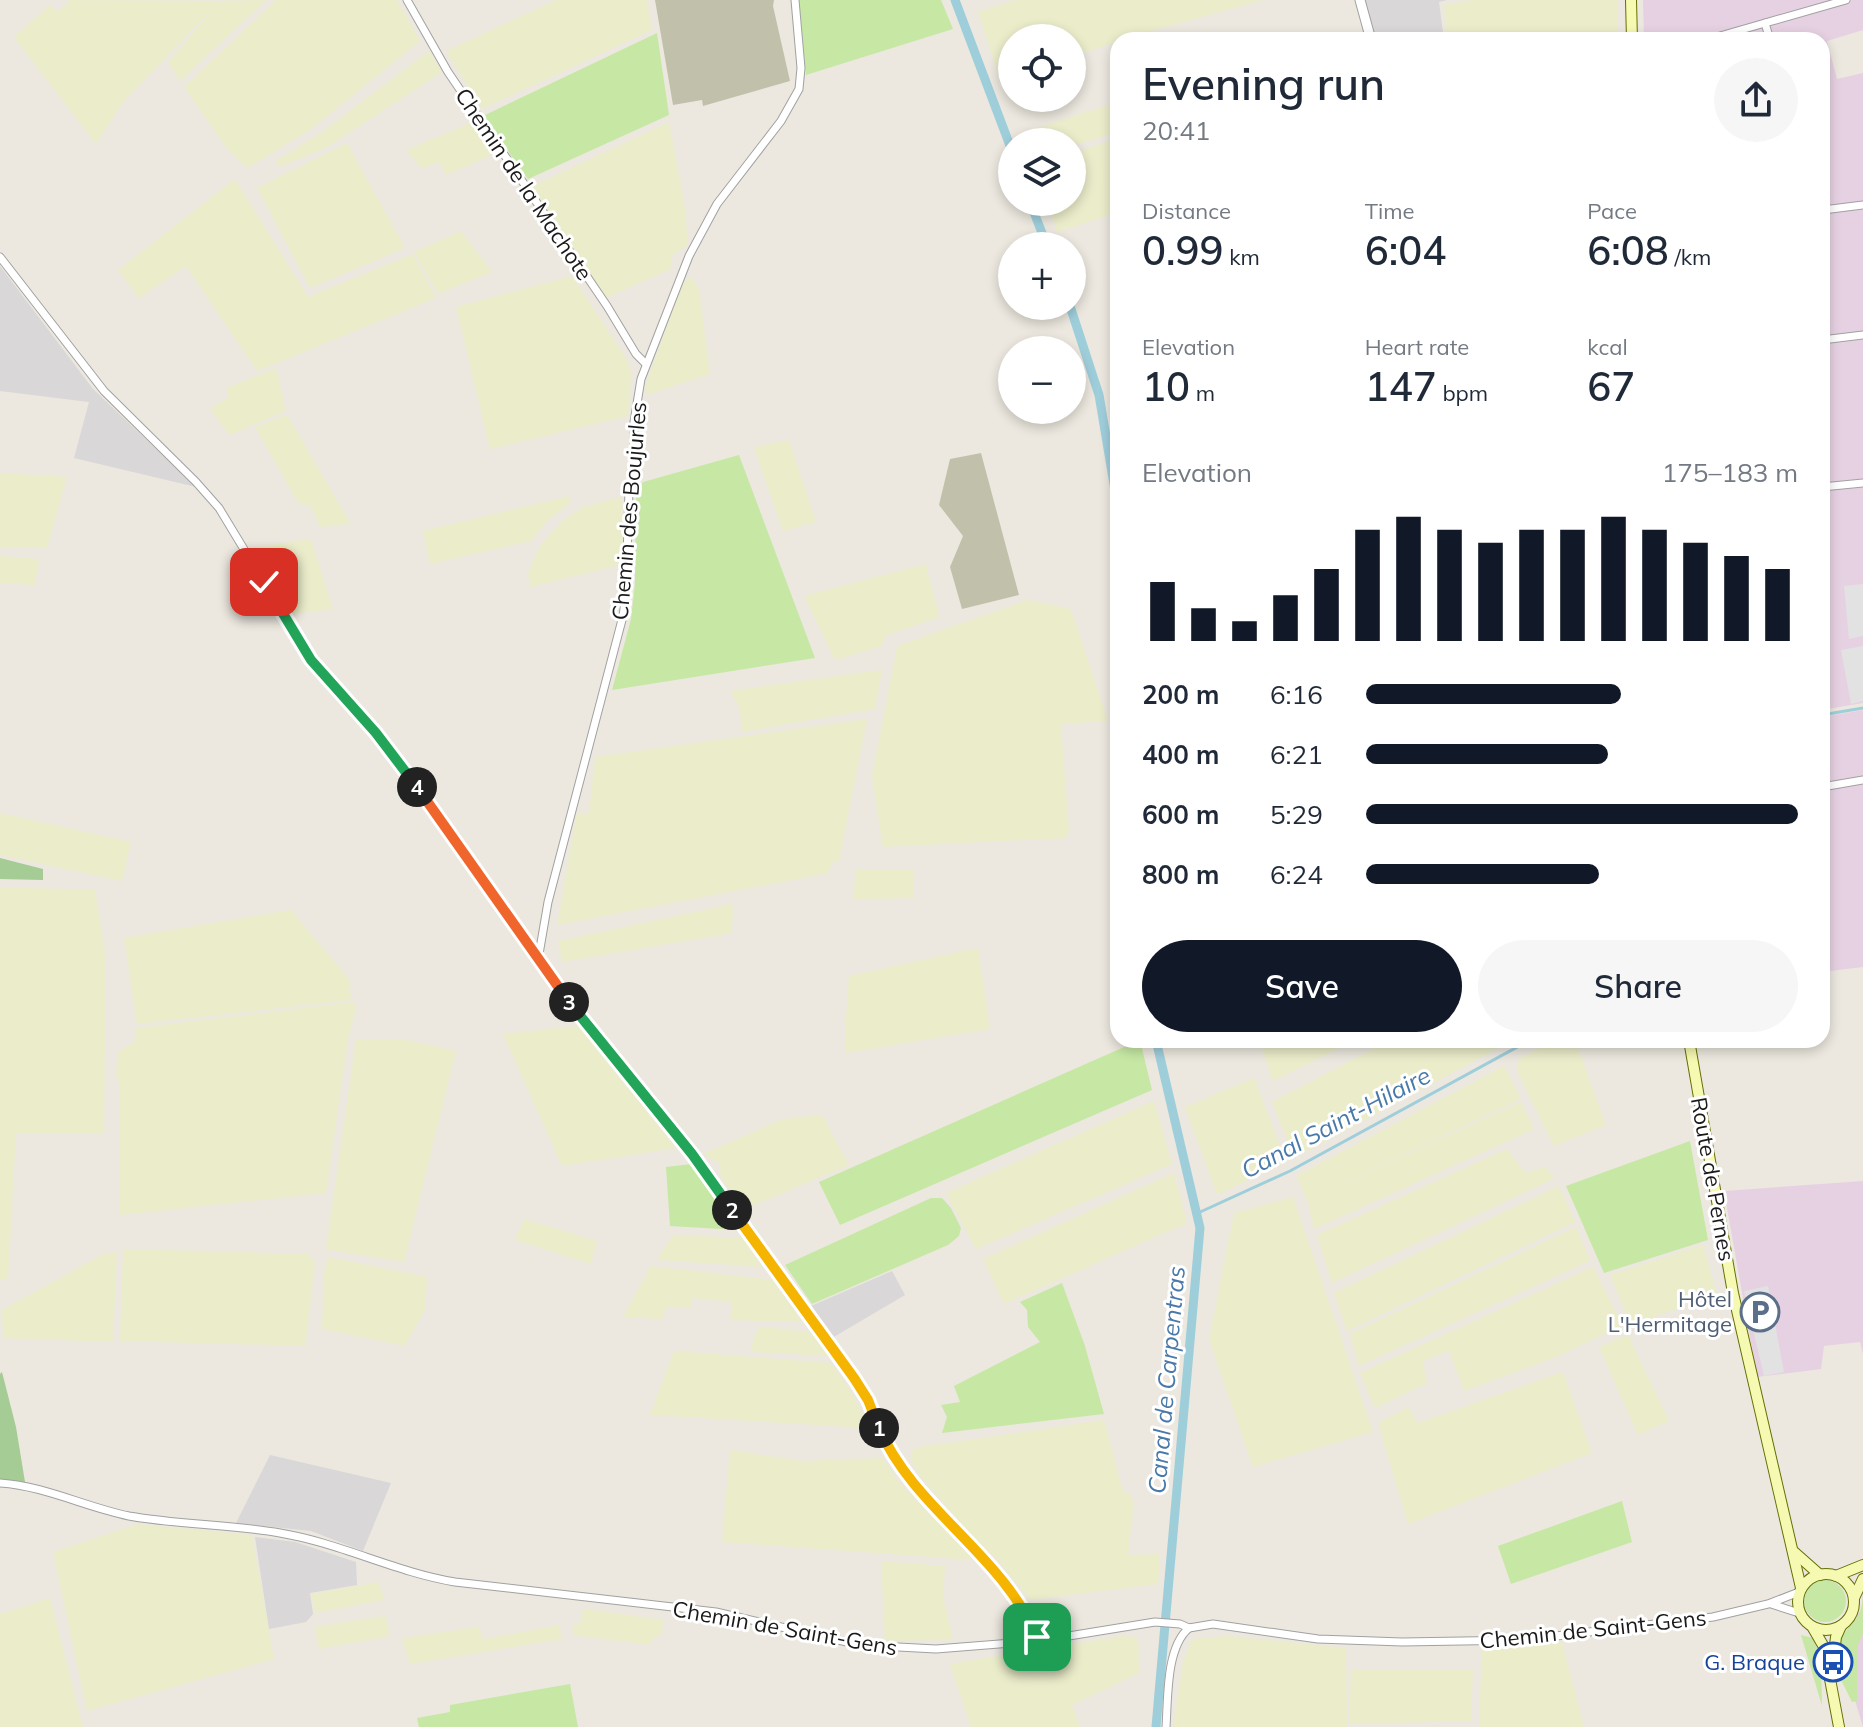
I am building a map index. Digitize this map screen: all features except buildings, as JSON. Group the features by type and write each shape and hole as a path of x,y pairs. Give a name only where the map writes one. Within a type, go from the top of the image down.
{"main road":[{"path":"1631,0 1632,32"},
{"name":"Route de Pernes","path":"1690,1048 1733,1293 1794,1552 1800,1590"},
{"path":"1794,1552 1820,1575"},
{"path":"1839,1727 1824,1647 1799,1613 1800,1590 1809,1579 1820,1575 1836,1576 1863,1565"},
{"path":"1836,1576 1850,1588 1854,1600"},
{"path":"1832,1683 1833,1650 1841,1626 1851,1615 1863,1579"},
{"path":"1813,1628 1830,1630 1841,1626"}],"street":[{"name":"Chemin de la Machote","path":"407,0 448,72 607,306 636,354 646,364"},
{"name":"Chemin des Boujurles","path":"538,960 548,902 623,616 629,489 634,478 634,422 646,364 689,256 717,204 781,121 799,89 801,68 795,0"},
{"path":"1360,0 1369,32"},
{"path":"1734,32 1846,0"},
{"path":"1765,23 1768,32"},
{"path":"1830,207 1863,205"},
{"path":"0,257 104,391 219,508 311,660 376,733 435,810 579,1016 692,1154 854,1378 900,1467 973,1545 1027,1615 1038,1641"},
{"path":"1830,339 1863,335"},
{"path":"1830,486 1863,483"},
{"path":"1830,786 1863,780"},
{"name":"Chemin de Saint-Gens","path":"0,1483 26,1485 129,1516 280,1533 323,1542 419,1576 716,1612 860,1645 936,1649 1038,1641 1160,1622 1189,1628 1213,1624 1318,1639 1402,1642 1523,1640 1685,1621 1768,1604 1800,1590"},
{"name":"Chemin de Saint-Gens","path":"1768,1604 1799,1613"},
{"path":"1166,1727 1173,1655 1179,1638 1189,1628"}],"shaded area":[{"path":"70,0 266,0 180,81 168,62 218,3 123,102 96,144 14,37 50,5 58,12"},
{"path":"276,0 397,0 420,41 311,129 248,168 228,150 184,87"},
{"path":"556,0 647,0 652,30 482,109 446,51"},
{"path":"655,0 774,0 790,81 703,106 702,100 673,105"},
{"path":"1016,0 1263,0 1147,32 1110,32 1110,44 1086,52 1086,24 998,24 998,74 978,12"},
{"path":"1365,0 1447,0 1439,2 1443,32 1374,32"},
{"path":"1472,0 1618,0 1618,32 1446,32 1444,5"},
{"path":"1643,0 1863,0 1863,30 1830,40 1830,32 1644,32"},
{"path":"429,51 442,72 326,148 279,167 276,161 325,130"},
{"path":"1830,52 1837,79 1863,73 1863,703 1830,709"},
{"path":"1110,105 1110,134 1086,142 1086,128 1037,128"},
{"path":"473,122 492,155 446,175 440,162 421,168 406,150"},
{"path":"669,122 685,208 688,245 672,255 672,268 606,298 531,187"},
{"path":"1110,141 1110,215 1057,232 1052,216 1086,216 1086,149"},
{"path":"347,143 405,248 310,288 257,188"},
{"path":"235,179 308,297 413,254 436,298 257,371 186,266 139,298 118,270"},
{"path":"461,231 492,272 438,294 414,252"},
{"path":"0,266 93,389 196,487 74,458 89,402 0,391"},
{"path":"572,276 627,360 631,373 628,416 490,449 456,307"},
{"path":"692,277 699,290 710,374 647,395 645,386 666,328 684,281"},
{"path":"276,368 286,411 229,435 210,409 229,397 226,388"},
{"path":"287,415 351,524 320,527 310,505 299,504 255,427"},
{"path":"789,440 816,522 783,531 754,447"},
{"path":"981,453 1019,595 962,609 950,567 963,536 939,505 950,459"},
{"path":"0,473 67,477 47,548 0,547"},
{"path":"570,496 569,504 548,520 531,541 430,564 423,531"},
{"path":"622,497 623,564 530,587 528,573 540,546 561,522 583,507"},
{"path":"311,539 333,609 291,614 271,579 265,577 251,550"},
{"path":"0,556 39,559 35,585 0,583"},
{"path":"926,564 939,617 885,636 882,646 835,660 804,596"},
{"path":"1863,584 1863,636 1849,639 1844,586"},
{"path":"1028,600 1071,609 1108,721 1061,724 1069,830 1066,838 883,847 872,776 897,646"},
{"path":"1863,646 1863,701 1851,704 1841,650"},
{"path":"882,670 875,709 742,732 740,709 730,691"},
{"path":"1863,710 1863,967 1830,971 1830,716"},
{"path":"867,719 839,861 833,861 828,873 557,925 577,813 589,813 595,757"},
{"path":"0,813 131,842 122,881 0,855"},
{"path":"856,869 914,869 914,898 853,899"},
{"path":"0,887 95,890 106,957 104,1134 16,1133 8,1280 0,1280"},
{"path":"733,904 732,933 562,962 558,941"},
{"path":"291,910 349,979 351,1000 137,1024 124,938"},
{"path":"978,948 990,1029 846,1053 849,976"},
{"path":"354,1002 356,1009 348,1039 326,1193 120,1215 119,1085 116,1072 119,1051 135,1042 136,1028"},
{"path":"578,1026 676,1148 562,1166 503,1034"},
{"path":"356,1039 401,1039 456,1051 404,1262 326,1249"},
{"path":"1262,1048 1340,1048 1273,1081"},
{"path":"1375,1048 1498,1048 1294,1158 1272,1102"},
{"path":"1539,1048 1578,1048 1606,1125 1554,1146 1517,1071 1519,1059"},
{"path":"1504,1066 1521,1099 1325,1191 1521,1102 1534,1129 1314,1229 1307,1199 1296,1176"},
{"path":"1254,1078 1286,1162 1217,1195 1185,1107"},
{"path":"1154,1101 1172,1164 976,1249 946,1193"},
{"path":"822,1115 849,1165 745,1209 721,1178 719,1163 703,1154 783,1119"},
{"path":"1507,1149 1525,1173 1545,1167 1555,1178 1332,1283 1317,1235"},
{"path":"1174,1173 1187,1223 1004,1304 983,1259"},
{"path":"1863,1181 1863,1354 1860,1342 1824,1346 1821,1369 1757,1377 1724,1191"},
{"path":"1559,1186 1575,1222 1347,1331 1334,1293"},
{"path":"1293,1197 1373,1432 1253,1467 1209,1339 1234,1213"},
{"path":"524,1219 597,1241 591,1264 515,1240"},
{"path":"1576,1227 1590,1261 1359,1366 1350,1334"},
{"path":"673,1235 745,1238 762,1267 657,1260"},
{"path":"1703,1245 1717,1294 1631,1325 1610,1275"},
{"path":"123,1249 309,1254 315,1263 305,1346 120,1341"},
{"path":"117,1252 113,1342 3,1338 2,1310 103,1254"},
{"path":"328,1257 427,1277 425,1309 405,1346 322,1329 324,1272"},
{"path":"651,1266 773,1280 802,1322 730,1320 732,1302 692,1298 691,1308 666,1307 662,1319 623,1317"},
{"path":"1593,1267 1622,1325 1559,1356 1464,1391 1449,1350 1423,1361 1427,1383 1375,1408 1360,1373"},
{"path":"892,1271 905,1295 832,1338 811,1306"},
{"name":"Hôtel L'Hermitage","path":"1768,1286 1784,1372 1764,1376 1744,1291"},
{"path":"761,1327 811,1332 828,1356 750,1352 755,1334"},
{"path":"1628,1335 1669,1421 1638,1435 1599,1347"},
{"path":"674,1351 831,1363 852,1393 869,1428 650,1415"},
{"path":"1563,1372 1592,1453 1408,1524 1378,1423 1408,1407 1418,1423"},
{"path":"1104,1420 1122,1488 1134,1500 1128,1555 1160,1554 1158,1584 1030,1600 997,1559 976,1541 919,1475 910,1457 914,1448"},
{"path":"730,1450 802,1461 883,1458 898,1481 973,1560 722,1542"},
{"path":"270,1455 391,1483 363,1551 311,1531 236,1523"},
{"path":"138,1524 252,1535 274,1659 87,1711 53,1552"},
{"path":"255,1537 295,1542 356,1562 357,1585 310,1593 313,1614 306,1622 269,1629"},
{"path":"881,1561 945,1566 943,1596 953,1640 885,1641"},
{"path":"379,1582 384,1600 315,1613 311,1594"},
{"path":"1863,1594 1863,1727 1839,1647 1861,1610"},
{"path":"50,1598 83,1727 0,1727 0,1614"},
{"path":"583,1609 663,1620 662,1634 652,1639 650,1645 574,1635 572,1625 581,1624"},
{"path":"385,1616 390,1636 319,1649 315,1627"},
{"path":"559,1625 562,1639 410,1664 402,1638 479,1627 483,1639"},
{"path":"1124,1636 1138,1638 1139,1673 1072,1705 1080,1727 971,1727 950,1664"},
{"path":"1227,1636 1346,1648 1347,1727 1173,1727 1183,1663 1192,1639"},
{"path":"1562,1642 1584,1727 1479,1727 1482,1645"},
{"path":"1351,1669 1473,1669 1471,1721 1349,1724"}],"green space":[{"path":"799,0 941,0 953,29 806,75"},
{"path":"657,33 669,115 528,179 483,116"},
{"path":"739,455 815,658 612,690 631,619 635,583 636,495 643,482"},
{"path":"0,858 43,869 43,880 0,879"},
{"path":"1122,1048 1142,1048 1152,1090 840,1225 819,1182"},
{"path":"1690,1141 1708,1240 1604,1273 1566,1186"},
{"path":"691,1164 738,1230 670,1226 666,1167"},
{"path":"931,1198 942,1198 961,1228 959,1236 948,1245 812,1304 785,1265"},
{"path":"1062,1283 1085,1346 1104,1414 942,1433 947,1417 941,1405 960,1402 954,1386 1040,1342 1028,1327 1027,1310 1020,1302"},
{"path":"2,1372 16,1427 25,1482 0,1481"},
{"path":"1622,1501 1632,1542 1511,1584 1498,1546"},
{"path":"1825,1580 1840,1586 1846,1601 1840,1616 1825,1622 1810,1616 1804,1601 1810,1586"},
{"path":"1863,1594 1857,1701 1852,1702 1841,1680 1840,1640 1858,1615"},
{"path":"1801,1635 1813,1638 1821,1658 1822,1706"},
{"path":"570,1684 578,1727 419,1727 417,1718 450,1712 450,1705"}],"waterway":[{"name":"Canal de Carpentras","path":"955,0 1003,128"},
{"name":"Canal de Carpentras","path":"1035,216 1042,232"},
{"name":"Canal de Carpentras","path":"1075,320 1099,395 1110,460"},
{"name":"Canal Saint-Hilaire","path":"1830,714 1863,708"},
{"name":"Canal de Carpentras","path":"1156,1727 1200,1228 1158,1048"},
{"name":"Canal Saint-Hilaire","path":"1198,1213 1290,1171 1515,1048"}],"place":[{"name":"Hôtel L'Hermitage","path":"1760,1312"},
{"name":"G. Braque","path":"1833,1662"}],"route":[{"path":"264,582 311,660 376,733 435,810 555,984 692,1154 854,1378 900,1467 973,1545 1027,1615 1037,1637"}]}
